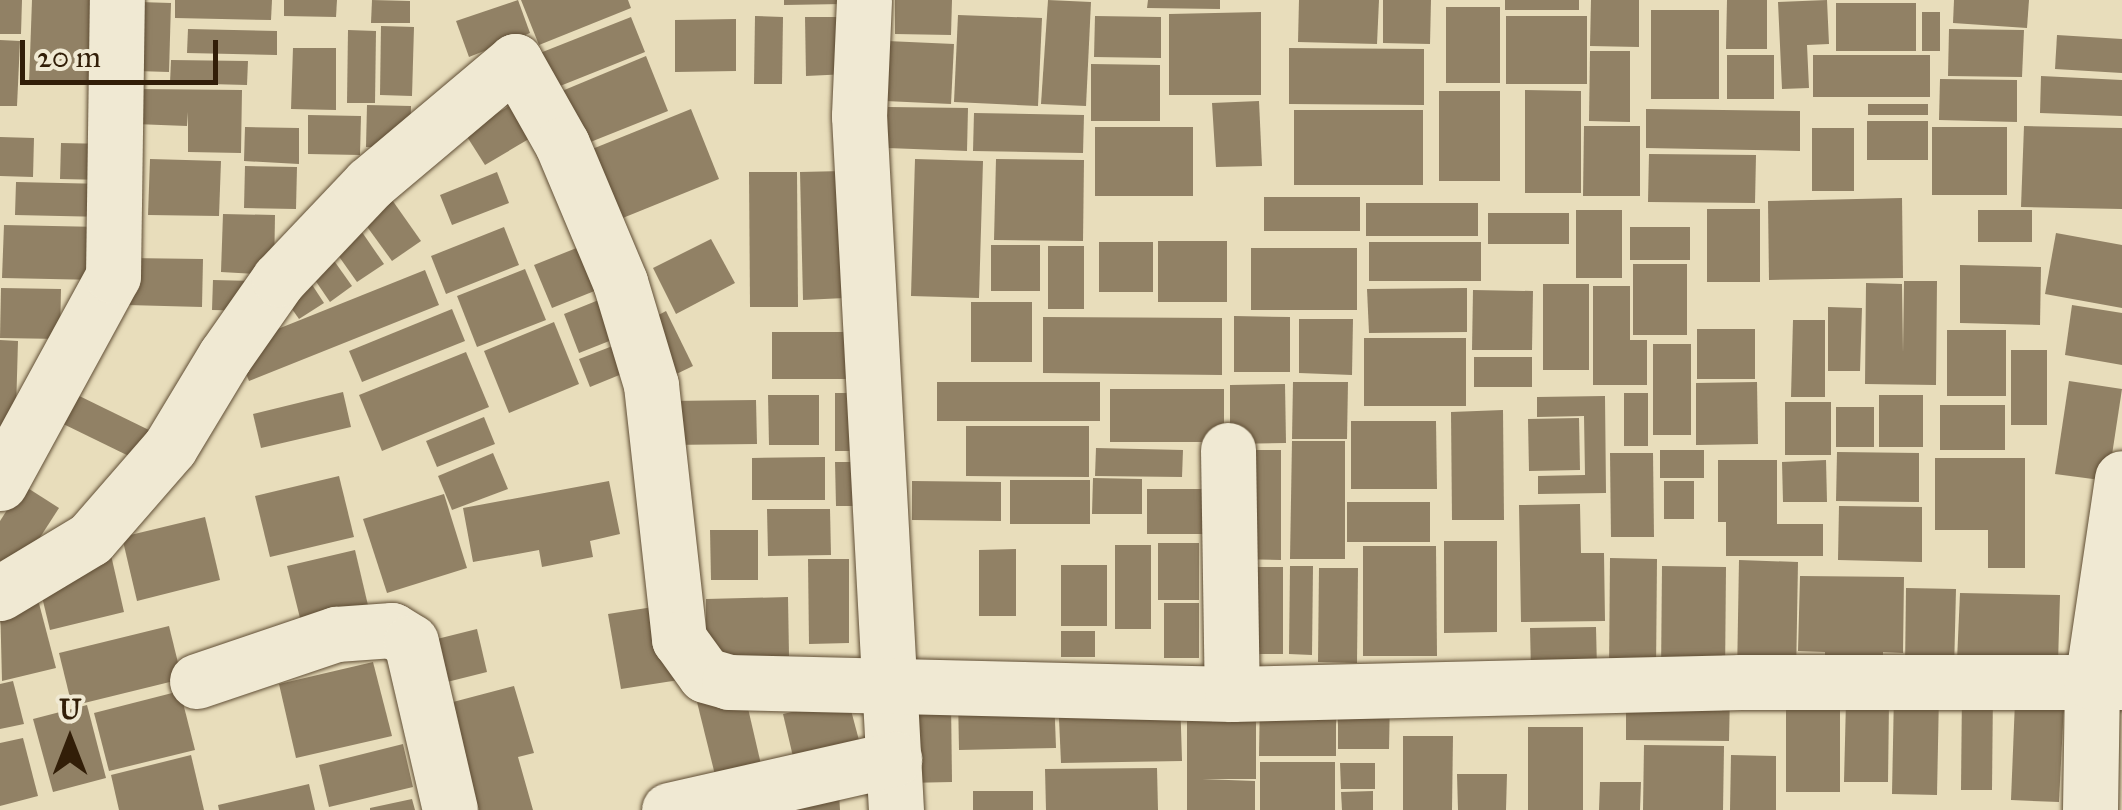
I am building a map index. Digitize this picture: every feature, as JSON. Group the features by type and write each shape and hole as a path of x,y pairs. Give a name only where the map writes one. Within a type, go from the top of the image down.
{"street":[{"path":"0,482 113,276 117,0"},
{"path":"669,810 895,785 859,116 864,0"},
{"path":"0,592 90,539 170,448 224,356 279,279 369,184 515,62 576,178 620,282 646,368 679,639 690,660 705,675 729,682 888,688 1232,694 1740,682 2107,682"},
{"path":"1228,450 1232,694"},
{"path":"2090,810 2107,682 2122,478"},
{"path":"198,681 336,634 392,630 411,642 450,810"}],"building":[{"path":"0,0 22,0 21,34 0,34"},
{"path":"32,0 109,0 106,85 29,84"},
{"path":"175,0 272,0 271,20 175,18"},
{"path":"284,0 337,0 336,17 284,16"},
{"path":"372,0 410,1 410,23 371,23"},
{"path":"518,0 530,33 469,57 456,21"},
{"path":"521,0 628,0 631,8 539,45"},
{"path":"784,0 843,0 843,4 784,5"},
{"path":"895,0 952,0 951,35 895,34"},
{"path":"1048,0 1091,2 1086,106 1041,104"},
{"path":"1148,0 1220,0 1220,9 1147,8"},
{"path":"1299,0 1379,0 1377,44 1298,42"},
{"path":"1383,0 1431,0 1430,44 1383,43"},
{"path":"1505,0 1579,0 1579,10 1505,10"},
{"path":"1591,0 1639,0 1639,47 1590,46"},
{"path":"1727,0 1767,0 1767,49 1726,49"},
{"path":"1827,0 1829,44 1807,45 1809,88 1782,89 1778,2"},
{"path":"1954,0 2029,0 2027,28 1953,23"},
{"path":"139,2 171,3 169,72 137,71"},
{"path":"1836,3 1916,3 1916,51 1836,51"},
{"path":"1446,7 1500,7 1500,83 1446,83"},
{"path":"1651,10 1719,10 1719,99 1651,99"},
{"path":"1261,12 1261,95 1169,95 1169,14"},
{"path":"1922,12 1940,12 1940,51 1922,51"},
{"path":"958,15 1042,18 1038,106 954,102"},
{"path":"755,16 783,17 782,84 754,84"},
{"path":"1095,16 1161,17 1161,58 1094,57"},
{"path":"1506,16 1587,16 1587,84 1506,84"},
{"path":"631,17 645,52 555,88 540,53"},
{"path":"805,17 847,17 848,74 806,76"},
{"path":"736,19 736,71 675,72 675,20"},
{"path":"381,26 414,27 412,96 380,95"},
{"path":"188,29 277,31 277,55 187,53"},
{"path":"1949,29 2024,30 2022,77 1948,76"},
{"path":"348,30 376,31 375,103 347,103"},
{"path":"2057,35 2122,39 2122,73 2055,69"},
{"path":"0,40 20,41 17,106 0,106"},
{"path":"887,41 954,44 951,104 885,101"},
{"path":"293,48 336,48 336,110 291,109"},
{"path":"1289,48 1424,49 1424,105 1289,104"},
{"path":"1590,51 1630,51 1630,122 1589,121"},
{"path":"1727,55 1774,55 1774,99 1727,99"},
{"path":"1813,55 1930,55 1930,97 1813,97"},
{"path":"646,56 668,111 583,145 562,91"},
{"path":"171,60 248,61 247,85 170,83"},
{"path":"1091,64 1160,65 1160,121 1091,121"},
{"path":"2041,76 2122,80 2122,116 2040,113"},
{"path":"1940,79 2017,80 2017,122 1939,120"},
{"path":"136,89 242,90 241,153 188,152 188,112 187,126 135,124"},
{"path":"1525,90 1581,91 1581,193 1525,193"},
{"path":"1439,91 1500,91 1500,181 1439,181"},
{"path":"525,97 544,130 485,165 464,132"},
{"path":"1259,101 1262,166 1216,167 1212,103"},
{"path":"1868,104 1928,104 1928,115 1868,115"},
{"path":"367,105 411,106 410,148 366,147"},
{"path":"888,107 968,108 967,151 887,148"},
{"path":"691,109 719,179 603,226 575,156"},
{"path":"1646,109 1800,111 1800,151 1646,148"},
{"path":"1294,110 1423,110 1423,185 1294,185"},
{"path":"974,113 1084,115 1083,153 973,151"},
{"path":"308,115 361,116 360,155 308,154"},
{"path":"1867,121 1928,121 1928,160 1867,160"},
{"path":"1584,126 1640,126 1640,196 1583,196"},
{"path":"2024,126 2122,128 2122,209 2021,207"},
{"path":"245,127 299,128 299,164 244,161"},
{"path":"1095,127 1193,127 1193,196 1095,196"},
{"path":"1932,127 2007,127 2007,195 1932,195"},
{"path":"1812,128 1854,128 1854,191 1812,191"},
{"path":"0,137 34,138 33,177 0,176"},
{"path":"61,143 109,144 107,180 60,179"},
{"path":"1649,154 1756,155 1755,203 1648,202"},
{"path":"150,159 221,161 219,216 148,215"},
{"path":"915,159 983,161 979,298 911,296"},
{"path":"996,159 1084,160 1083,241 994,240"},
{"path":"245,166 297,167 296,209 244,208"},
{"path":"843,171 845,298 803,300 800,172"},
{"path":"497,172 509,203 452,225 440,195"},
{"path":"749,172 797,172 798,307 750,307"},
{"path":"16,182 106,184 106,217 15,215"},
{"path":"390,197 421,241 392,261 360,217"},
{"path":"1264,197 1360,197 1360,231 1264,231"},
{"path":"1902,198 1903,278 1769,280 1768,201"},
{"path":"1366,203 1478,203 1478,236 1366,236"},
{"path":"1707,209 1760,209 1760,282 1707,282"},
{"path":"1576,210 1622,210 1622,278 1576,278"},
{"path":"1978,210 2032,210 2032,242 1978,242"},
{"path":"1488,213 1569,213 1569,244 1488,244"},
{"path":"223,214 275,215 274,275 221,272"},
{"path":"355,222 384,264 357,282 328,241"},
{"path":"4,225 101,227 99,280 2,278"},
{"path":"504,227 519,265 446,294 431,256"},
{"path":"1630,227 1690,227 1690,260 1630,260"},
{"path":"2056,233 2122,245 2122,308 2045,294"},
{"path":"711,239 735,283 676,314 653,268"},
{"path":"594,241 612,284 552,308 534,265"},
{"path":"1158,241 1227,241 1227,302 1158,302"},
{"path":"1099,242 1153,242 1153,292 1099,292"},
{"path":"1369,242 1481,242 1481,281 1369,281"},
{"path":"991,245 1040,245 1040,291 991,291"},
{"path":"1048,246 1084,246 1084,309 1048,309"},
{"path":"325,248 352,286 330,302 304,264"},
{"path":"1251,248 1357,248 1357,310 1251,310"},
{"path":"128,258 203,259 202,307 127,305"},
{"path":"1633,264 1687,264 1687,335 1633,335"},
{"path":"1960,265 2041,267 2040,325 1960,323"},
{"path":"525,269 546,320 477,347 457,296"},
{"path":"425,270 439,305 249,381 235,346"},
{"path":"303,271 324,303 299,319 278,289"},
{"path":"213,280 254,281 254,311 212,310"},
{"path":"1904,281 1937,281 1936,385 1865,384 1866,283 1902,284 1903,353"},
{"path":"1543,284 1589,284 1589,370 1543,370"},
{"path":"1593,286 1630,286 1630,340 1647,340 1647,385 1593,385"},
{"path":"1,288 61,289 60,339 0,338"},
{"path":"1467,288 1467,332 1369,333 1367,289"},
{"path":"1473,290 1533,291 1532,350 1472,350"},
{"path":"616,293 632,332 579,353 564,314"},
{"path":"971,302 1032,302 1032,362 971,362"},
{"path":"2072,305 2122,313 2122,365 2065,355"},
{"path":"1828,307 1862,308 1860,371 1828,371"},
{"path":"452,309 465,341 362,382 349,351"},
{"path":"666,311 693,366 664,380 636,327"},
{"path":"1234,316 1290,317 1290,372 1234,372"},
{"path":"1043,317 1222,318 1222,375 1043,373"},
{"path":"1299,319 1353,319 1352,375 1299,373"},
{"path":"1793,320 1825,320 1825,397 1791,397"},
{"path":"554,322 579,384 509,413 484,351"},
{"path":"1697,329 1755,329 1755,379 1697,379"},
{"path":"1947,330 2006,330 2006,396 1947,396"},
{"path":"772,332 851,332 851,379 772,379"},
{"path":"1364,338 1466,338 1466,406 1364,406"},
{"path":"0,340 18,341 15,445 0,445"},
{"path":"628,340 639,367 590,387 579,359"},
{"path":"1653,344 1691,344 1691,435 1653,435"},
{"path":"2011,350 2047,350 2047,425 2011,425"},
{"path":"466,352 489,407 382,451 359,395"},
{"path":"1474,357 1532,357 1532,387 1474,387"},
{"path":"2069,381 2122,389 2108,481 2055,474"},
{"path":"937,382 1100,382 1100,421 937,421"},
{"path":"1293,382 1348,382 1347,439 1292,439"},
{"path":"1757,382 1758,444 1696,445 1696,383"},
{"path":"1285,384 1286,443 1230,444 1230,385"},
{"path":"65,389 151,431 137,460 51,418"},
{"path":"1110,389 1224,389 1224,442 1110,442"},
{"path":"343,392 351,427 261,448 253,414"},
{"path":"835,393 868,393 869,451 835,451"},
{"path":"1624,393 1648,393 1648,446 1624,446"},
{"path":"768,395 819,395 819,445 769,445"},
{"path":"1879,395 1923,395 1923,447 1879,447"},
{"path":"1605,396 1606,493 1538,494 1538,476 1585,475 1584,416 1537,417 1537,397"},
{"path":"756,400 757,444 667,445 667,401"},
{"path":"1785,402 1831,402 1831,455 1785,455"},
{"path":"1940,405 2005,405 2005,450 1940,450"},
{"path":"1836,407 1874,407 1874,447 1836,447"},
{"path":"1503,410 1504,520 1452,520 1451,412"},
{"path":"484,417 495,444 437,467 426,441"},
{"path":"1579,418 1580,470 1529,471 1528,419"},
{"path":"1351,421 1436,421 1437,489 1351,489"},
{"path":"966,426 1089,426 1089,477 966,476"},
{"path":"1292,441 1345,441 1345,559 1290,559"},
{"path":"1096,448 1183,450 1182,477 1095,476"},
{"path":"1236,450 1281,450 1281,560 1235,559"},
{"path":"1660,450 1704,450 1704,478 1660,478"},
{"path":"1837,452 1919,453 1919,502 1836,501"},
{"path":"493,453 508,489 452,510 438,476"},
{"path":"1610,453 1653,453 1654,537 1611,537"},
{"path":"825,457 825,500 752,500 752,458"},
{"path":"1935,458 2025,458 2025,568 1988,568 1988,530 1935,530"},
{"path":"1718,460 1777,460 1777,524 1823,524 1823,556 1726,556 1726,522 1718,522"},
{"path":"1826,460 1827,502 1783,502 1782,462"},
{"path":"835,462 869,462 869,506 836,506"},
{"path":"339,476 354,537 270,557 255,496"},
{"path":"1093,478 1142,479 1142,514 1092,514"},
{"path":"1010,480 1090,480 1090,524 1010,524"},
{"path":"609,481 620,534 590,541 593,557 542,567 539,550 473,562 463,508"},
{"path":"912,481 1001,482 1001,521 912,520"},
{"path":"1664,481 1694,481 1694,519 1664,519"},
{"path":"23,485 59,508 10,584 0,578 0,521"},
{"path":"1147,489 1205,489 1205,534 1147,534"},
{"path":"444,494 467,568 387,593 363,519"},
{"path":"1347,502 1430,502 1430,542 1347,542"},
{"path":"1580,504 1581,553 1604,553 1605,621 1521,622 1519,505"},
{"path":"1839,506 1922,507 1922,562 1838,560"},
{"path":"767,509 830,509 831,555 768,556"},
{"path":"205,517 220,580 137,601 122,537"},
{"path":"710,530 758,530 758,580 711,580"},
{"path":"1444,541 1497,541 1497,632 1444,633"},
{"path":"1158,543 1199,543 1199,600 1158,600"},
{"path":"1115,545 1151,545 1151,629 1115,629"},
{"path":"1363,546 1436,546 1437,656 1363,656"},
{"path":"1016,549 1016,616 979,616 979,550"},
{"path":"355,550 371,618 304,634 287,566"},
{"path":"111,555 124,612 50,630 36,572"},
{"path":"1610,558 1657,559 1656,671 1609,671"},
{"path":"808,559 849,559 849,643 809,644"},
{"path":"1739,560 1798,562 1796,677 1737,676"},
{"path":"1061,565 1107,565 1107,626 1061,626"},
{"path":"1290,566 1313,566 1312,655 1289,654"},
{"path":"1662,566 1726,567 1725,676 1661,675"},
{"path":"1234,567 1283,567 1283,654 1234,654"},
{"path":"1319,568 1358,568 1357,663 1318,662"},
{"path":"1800,576 1904,577 1903,653 1883,652 1883,677 1825,676 1825,652 1798,651"},
{"path":"1906,588 1956,589 1954,671 1905,670"},
{"path":"36,592 56,668 2,681 0,601"},
{"path":"1960,593 2060,595 2058,663 1957,661"},
{"path":"788,597 789,656 706,656 706,599"},
{"path":"1164,603 1199,603 1199,658 1164,658"},
{"path":"666,605 679,680 621,689 608,614"},
{"path":"169,626 182,679 72,706 59,653"},
{"path":"1596,627 1597,670 1531,671 1530,628"},
{"path":"477,629 487,672 431,686 421,643"},
{"path":"1061,631 1095,631 1095,657 1061,657"},
{"path":"373,662 392,736 296,758 279,684"},
{"path":"13,681 24,724 0,729 0,684"},
{"path":"514,686 534,753 518,757 533,810 463,810 434,707"},
{"path":"180,691 195,750 109,771 94,713"},
{"path":"744,691 763,773 717,783 697,702"},
{"path":"1962,691 1993,691 1992,790 1961,790"},
{"path":"1626,692 1730,693 1729,741 1626,740"},
{"path":"1894,693 1939,694 1937,795 1892,794"},
{"path":"1054,694 1056,748 959,750 958,696"},
{"path":"1180,695 1182,761 1061,763 1058,697"},
{"path":"1260,696 1336,696 1336,756 1259,756"},
{"path":"1338,696 1390,697 1389,749 1338,749"},
{"path":"848,699 860,744 794,761 783,714"},
{"path":"904,700 951,700 952,782 906,783"},
{"path":"1846,701 1889,702 1888,782 1844,782"},
{"path":"2015,701 2064,703 2059,802 2011,800"},
{"path":"1187,704 1256,704 1256,779 1202,779 1255,781 1255,810 1187,810"},
{"path":"87,705 106,778 53,792 33,719"},
{"path":"1786,708 1840,708 1840,792 1786,792"},
{"path":"1528,727 1583,727 1583,810 1528,810"},
{"path":"1403,736 1453,736 1452,810 1403,810"},
{"path":"23,738 38,796 0,806 0,743"},
{"path":"403,744 413,787 329,807 319,765"},
{"path":"1644,745 1724,746 1723,810 1643,810"},
{"path":"191,755 204,810 119,810 111,775"},
{"path":"1731,755 1776,756 1776,810 1730,810"},
{"path":"1260,762 1335,762 1335,810 1260,810"},
{"path":"1340,763 1375,763 1375,789 1341,789"},
{"path":"1157,768 1158,810 1046,810 1045,769"},
{"path":"1457,774 1507,774 1506,810 1458,810"},
{"path":"1600,782 1641,782 1640,810 1599,810"},
{"path":"309,784 315,810 219,810 218,805"},
{"path":"973,791 1033,791 1033,810 973,810"},
{"path":"1373,791 1373,810 1342,810 1341,792"},
{"path":"839,793 840,810 753,810"},
{"path":"412,799 415,810 370,810 370,808"}]}
